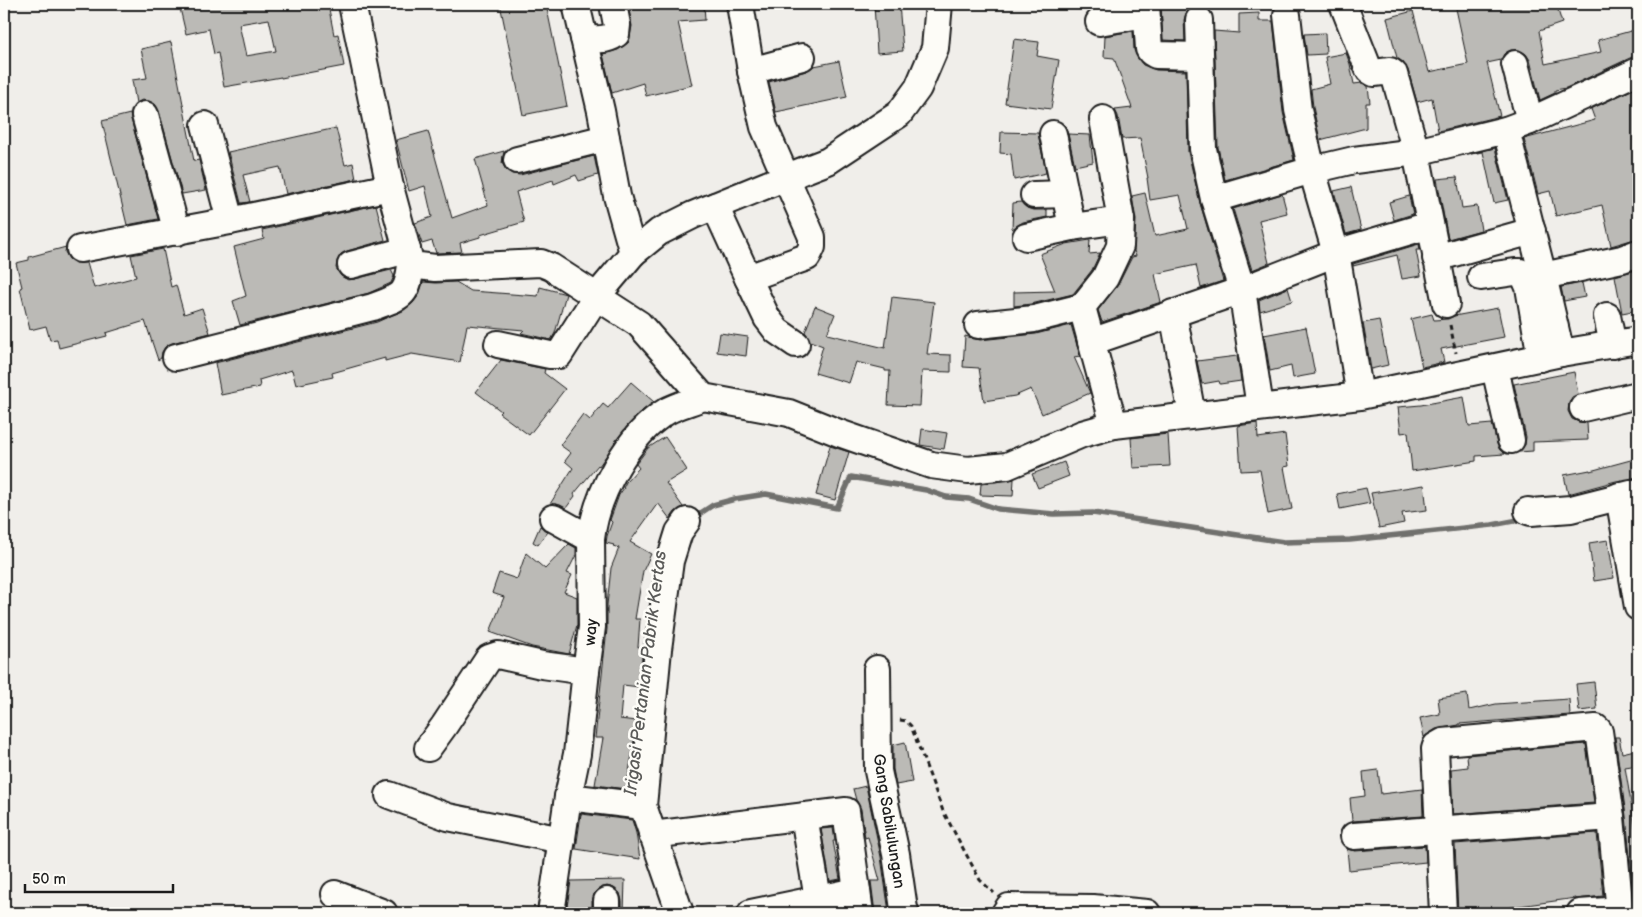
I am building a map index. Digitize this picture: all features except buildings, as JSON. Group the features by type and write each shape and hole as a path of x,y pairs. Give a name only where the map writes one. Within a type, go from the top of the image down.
{"street":[{"path":"176,357 373,307 399,297 409,283 409,257 390,187 352,4"},
{"path":"576,4 617,196 633,253"},
{"path":"584,38 604,39 611,38 616,34 617,25 613,4"},
{"path":"740,4 751,71 764,128 812,237 812,247 807,256 748,278"},
{"path":"498,344 550,355 559,355 596,297 633,253 659,232 715,206 828,161 899,114 918,88 935,48 939,4"},
{"path":"1343,4 1370,70 1374,73 1390,71 1394,74 1416,152 1446,304"},
{"path":"1099,22 1146,9 1149,48 1151,52 1156,55 1200,56"},
{"path":"1288,15 1298,110 1312,170 1336,253 1360,396"},
{"path":"1199,20 1202,150 1214,199 1242,290 1260,407"},
{"path":"751,71 802,57"},
{"path":"1515,64 1530,121"},
{"path":"1214,199 1312,170 1354,160 1416,152 1506,130 1530,121 1638,71"},
{"path":"145,115 177,232"},
{"path":"978,325 1034,319 1082,307 1105,278 1115,261 1120,246 1121,220 1103,119"},
{"path":"205,125 230,221"},
{"path":"1506,130 1544,276 1551,355"},
{"path":"1053,134 1072,227"},
{"path":"517,160 606,138"},
{"path":"80,249 177,232 390,187"},
{"path":"1034,195 1065,194"},
{"path":"715,206 767,318 777,331 796,344"},
{"path":"1026,237 1072,227 1121,220"},
{"path":"1091,342 1242,290 1336,253 1430,225"},
{"path":"1436,258 1532,231"},
{"path":"1544,276 1622,259 1638,253"},
{"path":"351,265 409,257 436,268 541,263 551,267 640,324 703,397 789,413 839,434 931,464 968,470 1007,466 1082,434 1114,425 1360,396 1461,376 1551,355 1631,347"},
{"path":"1481,277 1520,272 1529,287 1551,355"},
{"path":"1082,307 1114,425"},
{"path":"1173,313 1192,415"},
{"path":"1607,316 1631,347"},
{"path":"1495,368 1511,440"},
{"path":"1583,408 1638,395"},
{"name":"way","path":"551,913 568,797 578,754 592,627 593,525 608,483 634,441 652,421 668,410 703,397"},
{"path":"1528,511 1571,509 1628,494 1638,607"},
{"path":"553,518 592,539"},
{"path":"680,913 643,806 658,649 670,561 679,532 688,520"},
{"path":"428,748 489,658 493,656 498,655 542,665 586,671"},
{"name":"Gang Sabilulungan","path":"877,669 878,771 896,854 904,909 907,913 923,913"},
{"path":"1443,913 1435,749 1438,744 1596,728 1599,731 1612,817 1620,911 1580,913"},
{"path":"390,795 448,817 562,840"},
{"path":"568,797 643,806"},
{"path":"652,834 846,811 858,902 818,899 751,913"},
{"path":"804,816 818,899"},
{"path":"1354,836 1612,817"},
{"path":"334,894 384,913"},
{"path":"1007,910 1147,913"}],"path":[{"path":"1446,304 1461,376"},
{"path":"877,729 899,719 906,721 911,726 943,811 980,880 1007,910"}],"waterway":[{"name":"Irigasi Pertanian Pabrik Kertas","path":"693,518 713,505 766,494 837,508 851,477 926,490 946,497 969,499 998,509 1054,514 1093,513 1284,542 1350,540 1492,525 1524,519"}]}
